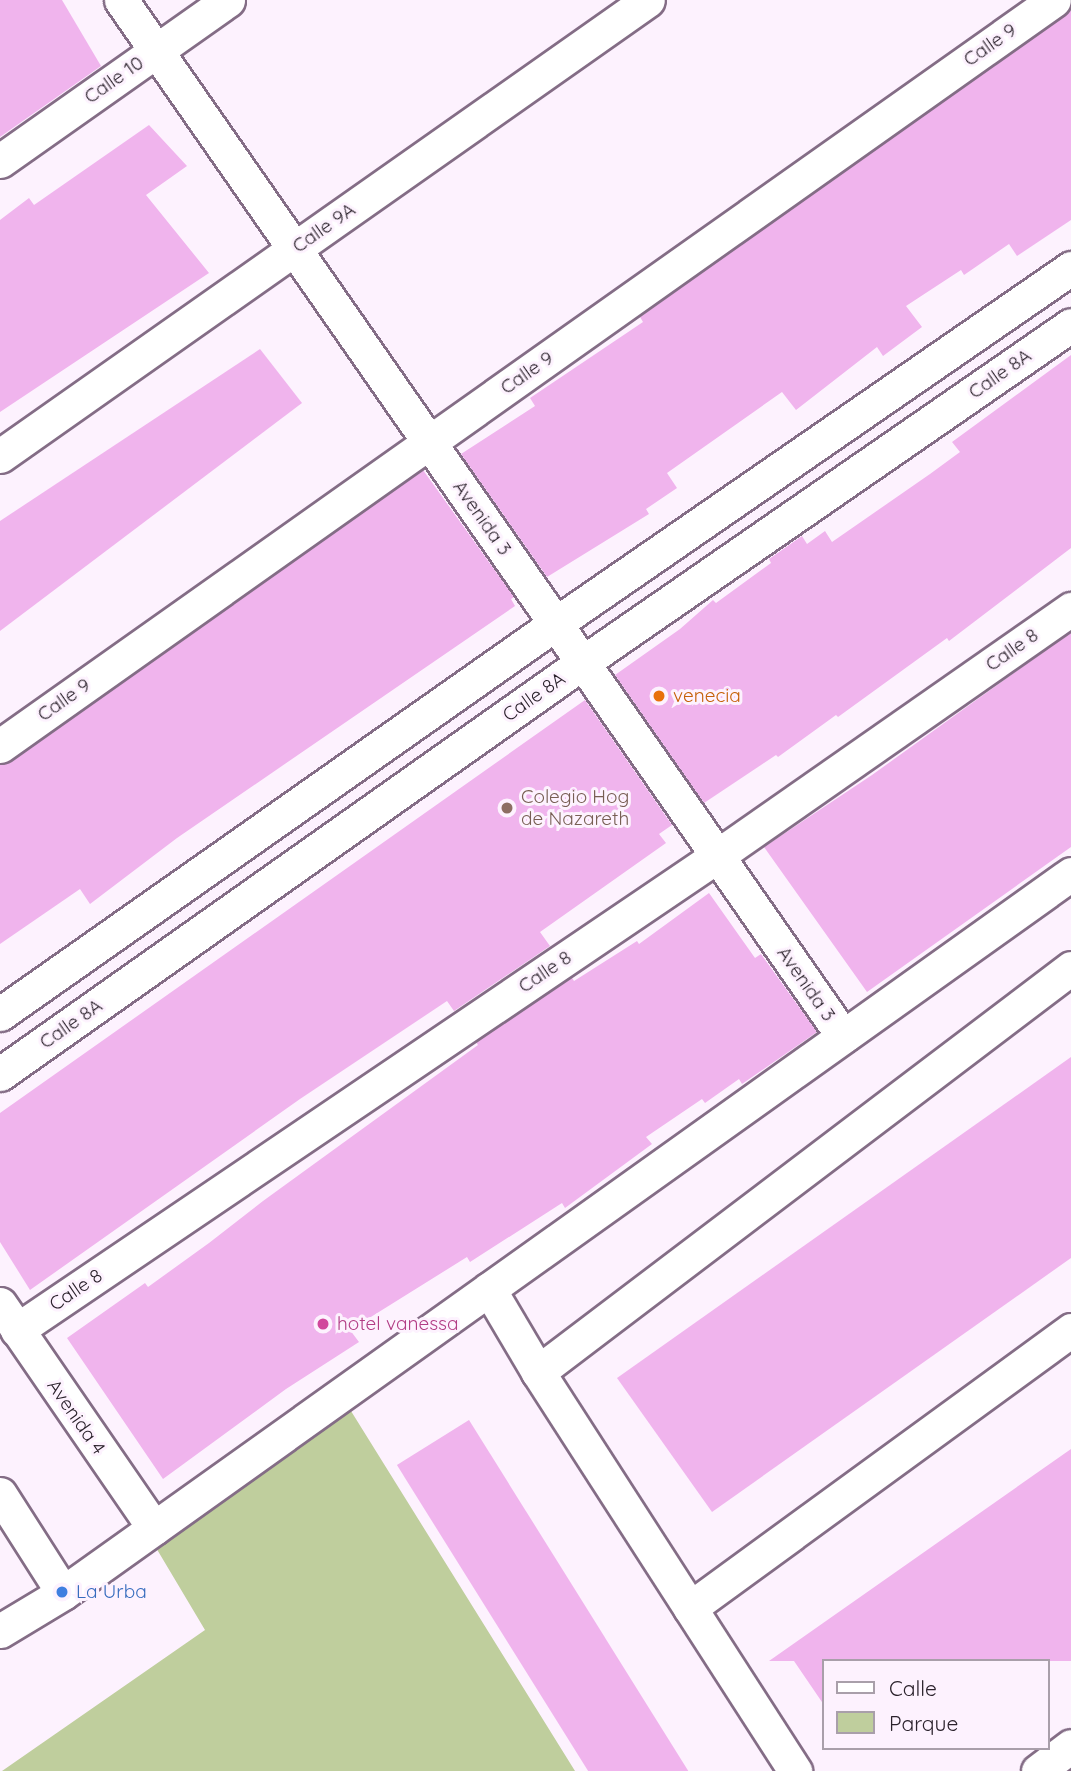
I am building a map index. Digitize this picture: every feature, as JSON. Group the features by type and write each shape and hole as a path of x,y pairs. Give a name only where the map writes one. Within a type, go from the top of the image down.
{"street":[{"name":"Avenida 3","path":"121,0 843,1037"},
{"name":"Calle 10","path":"0,161 228,0"},
{"name":"Calle 9A","path":"0,456 648,0"},
{"name":"Calle 9","path":"0,746 1054,0"},
{"path":"0,1014 555,624 1071,268"},
{"name":"Calle 8A","path":"0,1074 582,663 1071,325"},
{"name":"Calle 8","path":"8,1317 717,856 1071,609"},
{"path":"0,1631 63,1593 1071,874"},
{"path":"538,1372 1071,968"},
{"path":"489,1289 538,1372 794,1771"},
{"name":"Avenida 4","path":"8,1317 154,1528"},
{"path":"690,1608 1071,1330"},
{"path":"0,1494 63,1593"},
{"path":"1038,1771 1071,1746"}],"green space":[{"path":"346,1403 575,1771 2,1771 205,1630 149,1536"}],"building":[{"path":"0,0 62,0 101,66 0,137"},
{"path":"1071,9 1071,220 1017,256 1009,244 964,275 961,270 906,306 922,327 883,356 877,347 796,410 782,392 667,473 677,488 646,509 649,514 547,577 461,454 535,406 530,398 643,322 640,317"},
{"path":"149,125 187,166 146,195 209,273 0,412 0,220 29,198 34,205"},
{"path":"260,349 302,403 0,631 0,521"},
{"path":"1071,355 1071,548 949,641 947,638 838,717 836,715 778,757 776,755 704,803 615,675 680,629 713,600 716,603 771,563 769,559 802,536 807,544 825,531 832,542 930,474 960,452 952,442"},
{"path":"423,470 514,597 511,599 515,606 177,838 90,904 80,889 0,944 0,765 11,762"},
{"path":"1071,632 1071,847 867,992 764,847 872,775"},
{"path":"585,700 672,825 659,834 666,843 540,932 550,946 454,1011 447,1001 300,1099 30,1290 0,1242 0,1113"},
{"path":"709,893 755,958 761,954 817,1032 742,1084 739,1079 705,1103 702,1099 646,1137 652,1144 565,1208 562,1203 470,1262 467,1257 350,1330 359,1342 286,1389 163,1479 67,1338 145,1283 148,1287 209,1243 478,1045 476,1042 572,978 574,981 637,941 639,944"},
{"path":"1071,1057 1071,1258 712,1512 617,1378"},
{"path":"469,1420 688,1771 588,1771 397,1465"},
{"path":"1071,1449 1071,1661 822,1659 822,1702 794,1661 769,1661"}],"place":[{"name":"venecia","path":"659,696"},
{"name":"Colegio Hog de Nazareth","path":"507,808"},
{"name":"hotel vanessa","path":"323,1324"},
{"name":"La Urba","path":"62,1592"}]}
